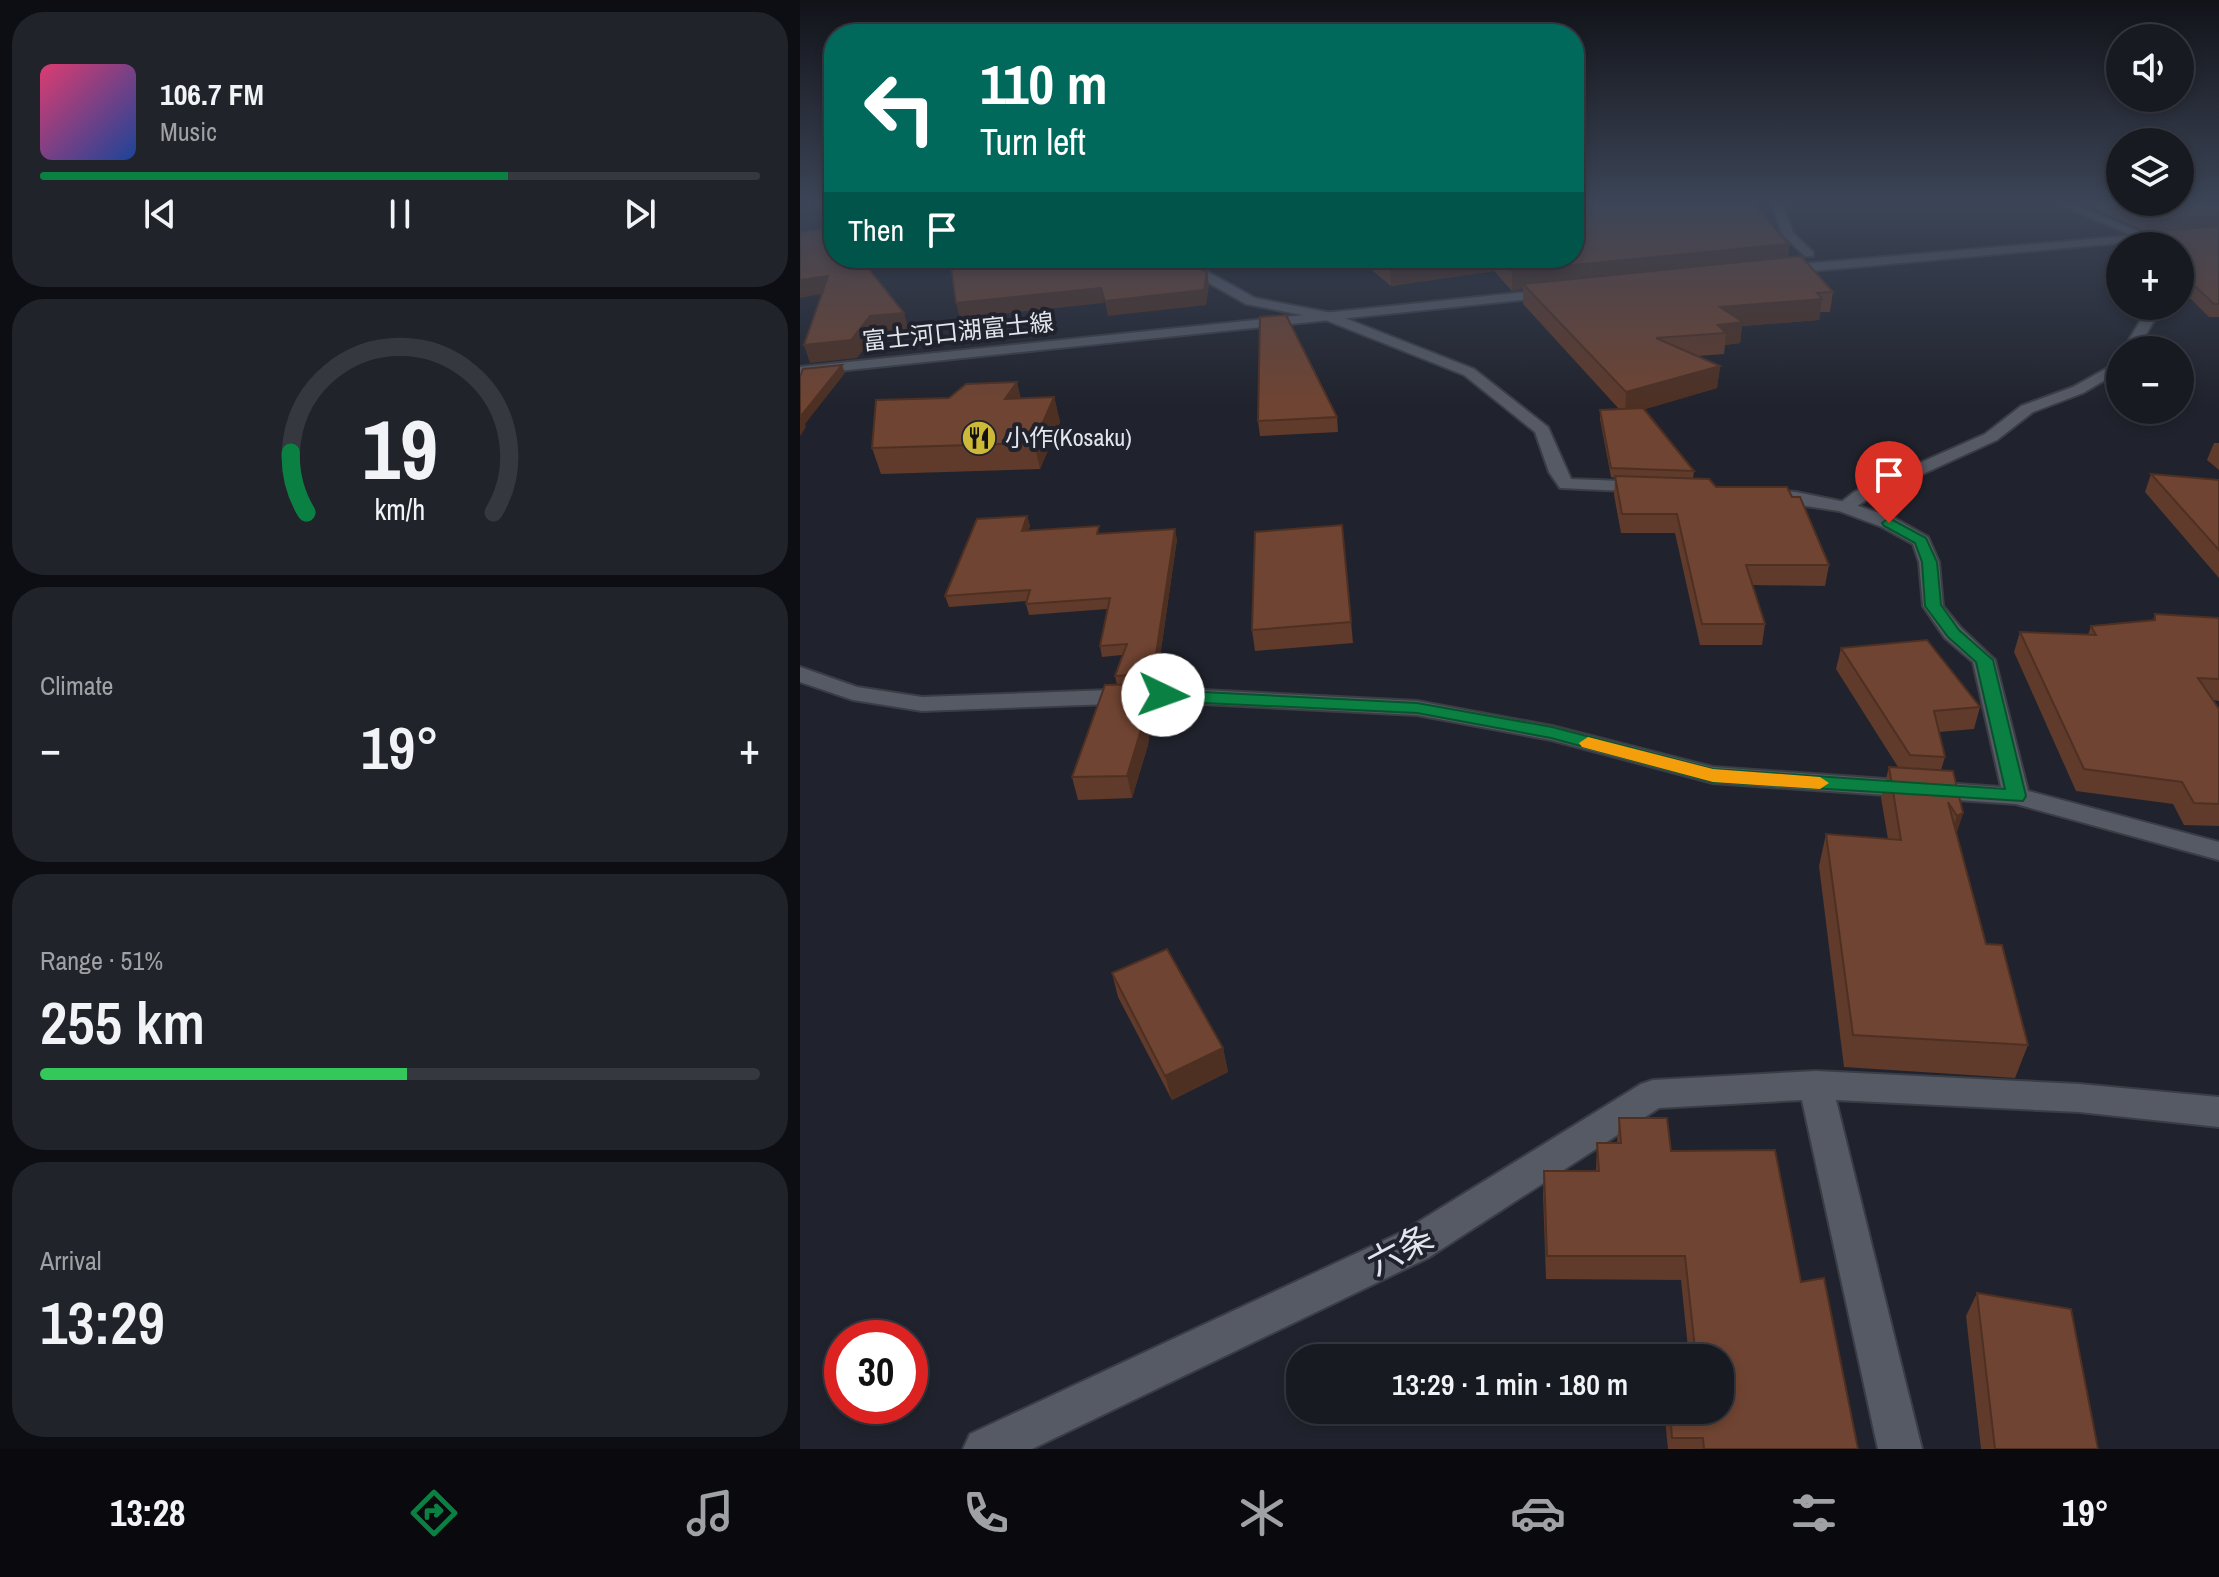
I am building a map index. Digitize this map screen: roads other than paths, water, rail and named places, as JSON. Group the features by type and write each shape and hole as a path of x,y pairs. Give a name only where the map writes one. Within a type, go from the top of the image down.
{"street":[{"path":"1196,271 1251,301 1327,316 1469,372 1542,430 1558,472 1566,484 1660,488"},
{"path":"1761,272 1776,271"},
{"name":"富士河口湖富士線","path":"1036,332 1556,280"},
{"name":"富士河口湖富士線","path":"800,371 1575,291"},
{"path":"1844,507 1860,496 1991,437 2027,409 2078,390 2106,373"},
{"path":"1735,492 1796,497 1844,507 1889,523 1921,541 1929,562 1933,606 1953,633 1984,660 2016,796"},
{"path":"800,674 853,693 922,704 1163,695 1417,708 1552,733 1713,775 2016,796 2219,851"},
{"path":"1816,1085 1900,1449"},
{"name":"六条","path":"985,1449 1415,1245 1653,1094 1816,1085 2079,1098 2219,1112"}],"place":[{"name":"小作(Kosaku)","path":"979,438"}]}
